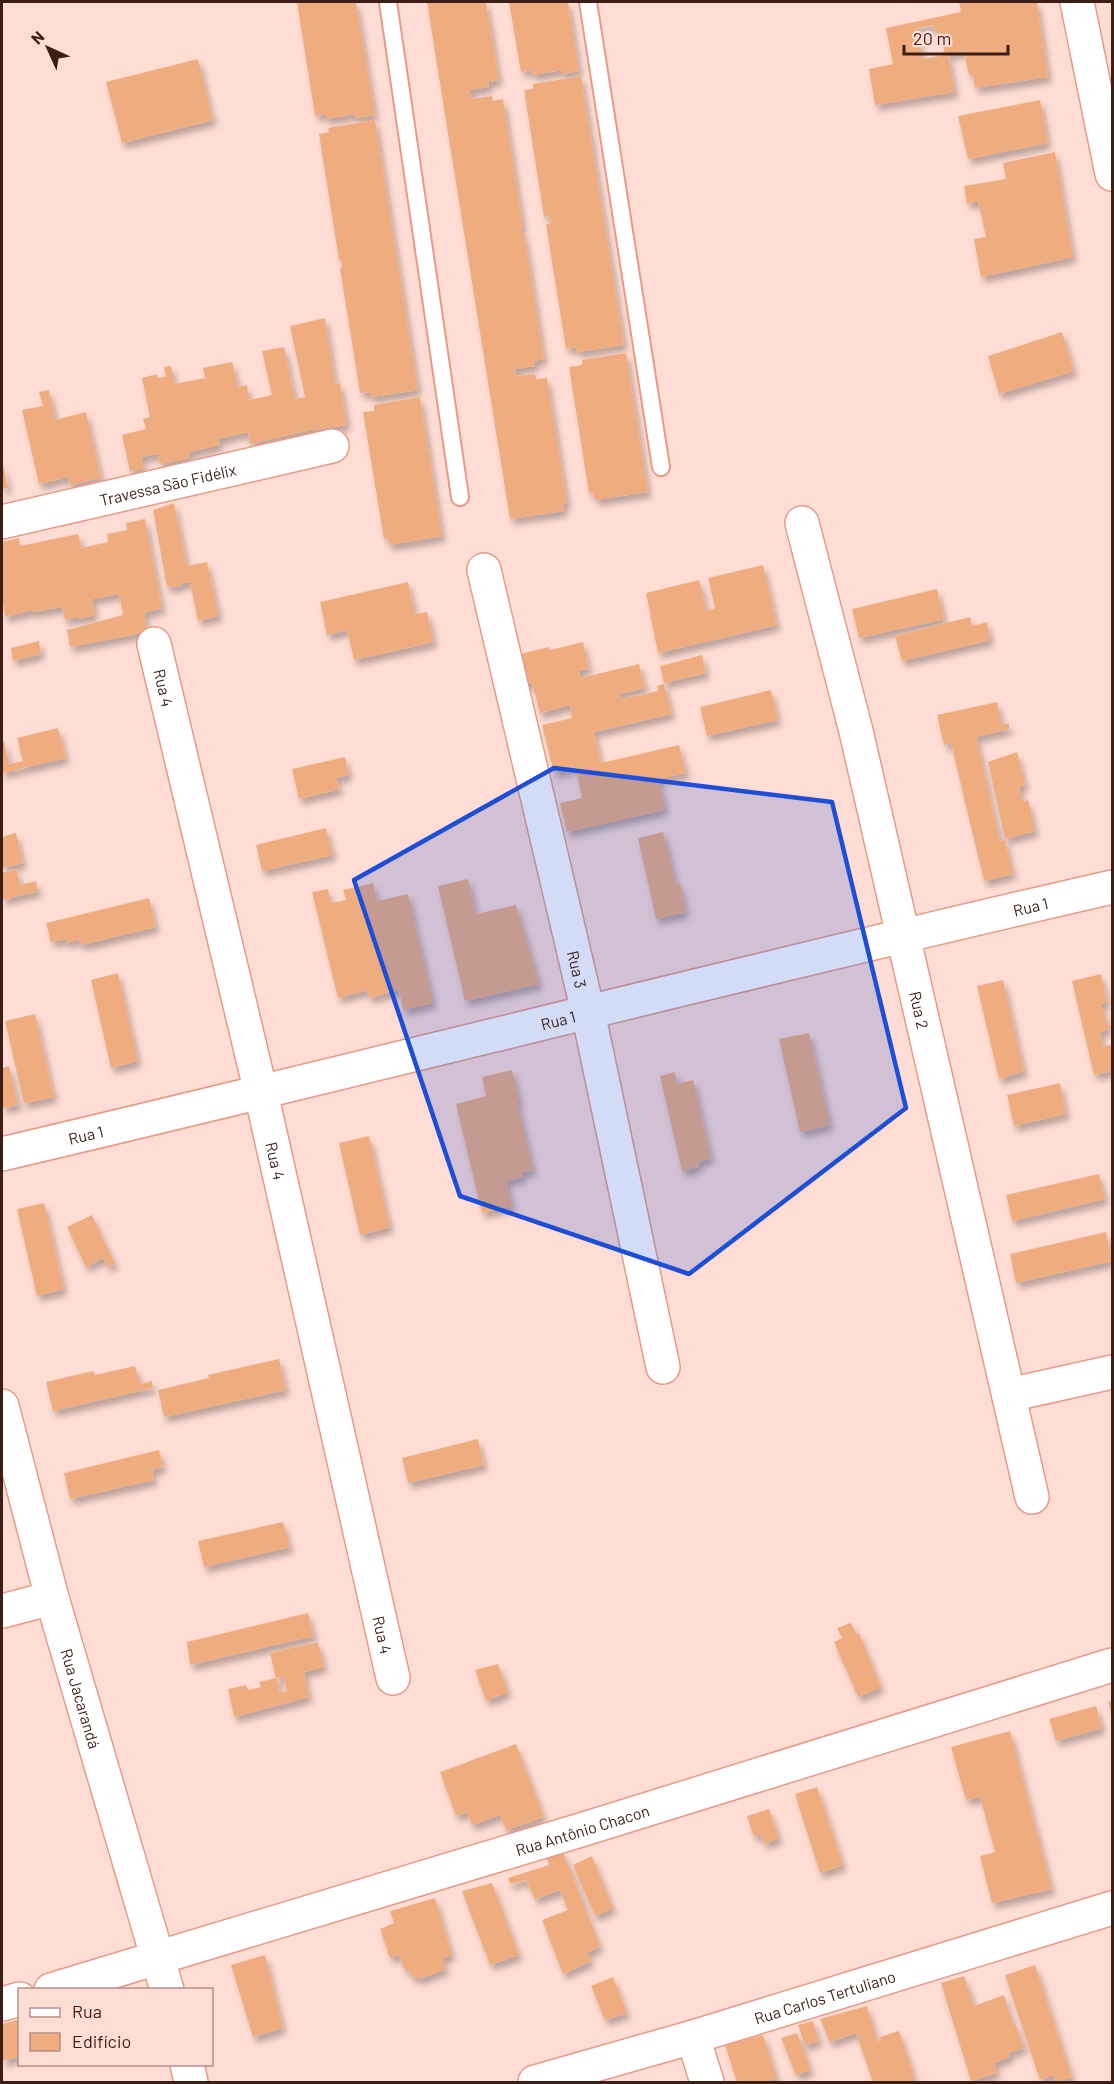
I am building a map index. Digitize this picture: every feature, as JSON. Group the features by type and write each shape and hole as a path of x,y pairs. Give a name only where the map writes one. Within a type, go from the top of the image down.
{"street":[{"path":"1077,2 1113,174"},
{"name":"Travessa São Fidélix","path":"2,522 332,446"},
{"name":"Rua 2","path":"802,523 856,731 1032,1497"},
{"name":"Rua 3","path":"484,570 588,1012 663,1367"},
{"name":"Rua 4","path":"154,644 261,1093 393,1678"},
{"name":"Rua 1","path":"2,1154 261,1093 904,935 1113,887"},
{"path":"1009,1395 1113,1372"},
{"name":"Rua Jacarandá","path":"2,1406 52,1598 167,1988"},
{"path":"2,1611 52,1598"},
{"name":"Rua Antônio Chacon","path":"54,1988 159,1958 1113,1665"},
{"name":"Rua Carlos Tertuliano","path":"535,2082 693,2037 1113,1908"},
{"path":"2,2004 18,2000"},
{"path":"693,2037 707,2082"},
{"path":"187,2066 191,2082"}],"lane":[{"path":"388,2 460,497"},
{"path":"588,2 661,467"}],"highlighted area":[{"path":"554,768 832,802 906,1108 689,1274 460,1196 354,880"}],"building":[{"path":"297,2 356,2 375,115 356,118 355,114 327,119 326,114 315,116"},
{"path":"427,2 486,2 499,80 488,82 489,87 470,90 472,99 492,96 493,101 503,99 523,227 520,228 521,233 524,233 544,359 534,361 535,366 515,369 517,376 535,374 536,379 547,378 567,503 563,504 564,511 510,519"},
{"path":"509,2 568,2 579,71 562,74 562,70 533,75 532,70 521,72"},
{"path":"959,2 1037,2 1048,77 975,88 973,74 969,75 965,57 969,56 968,51 948,54 955,92 875,105 869,69 893,64 886,28 961,12","holes":["933,25 934,31 939,30 942,36 945,55 922,59 917,28"]},
{"path":"198,59 213,120 122,143 106,82"},
{"path":"581,76 624,345 577,352 576,347 566,349 546,224 551,223 549,216 544,217 524,90 533,89 533,84"},
{"path":"1040,100 1048,143 968,159 958,116"},
{"path":"375,120 418,390 371,397 370,392 360,393 340,268 342,267 341,260 339,260 319,134 329,132 328,128"},
{"path":"1055,152 1073,257 981,277 974,239 986,237 978,201 967,204 964,186 1006,179 1003,163"},
{"path":"325,318 335,384 340,383 347,425 311,430 250,444 248,432 218,439 220,445 189,452 190,458 160,464 158,454 141,457 144,468 130,471 122,435 146,429 143,419 150,417 142,378 157,374 158,378 166,377 164,367 171,366 175,384 205,378 203,368 232,362 238,387 247,385 249,400 272,395 262,351 284,347 295,399 305,397 290,326"},
{"path":"1062,332 1074,371 999,394 988,356"},
{"path":"626,353 648,492 595,500 593,492 589,493 569,367 582,365 582,360"},
{"path":"49,390 55,420 86,412 101,478 70,485 68,477 39,484 22,410 43,406 39,392"},
{"path":"420,397 442,536 389,545 388,538 384,539 363,412 374,411 374,405"},
{"path":"2,459 8,488 2,489"},
{"path":"174,503 187,566 207,562 219,616 198,621 190,582 182,583 181,586 167,587 153,510"},
{"path":"145,519 162,608 144,613 147,632 70,647 67,630 123,615 119,594 92,599 95,615 78,619 78,617 65,620 62,607 33,612 32,610 5,617 2,596 2,542 19,538 20,546 78,534 81,548 108,542 107,534 127,530 126,523"},
{"path":"763,565 777,625 658,653 646,593 699,580 707,611 715,608 708,578"},
{"path":"408,582 415,614 427,612 434,642 354,660 347,630 327,635 320,602"},
{"path":"937,589 944,619 859,638 852,609"},
{"path":"970,617 972,626 987,622 990,640 902,661 895,636"},
{"path":"39,641 41,654 13,661 11,648"},
{"path":"583,642 589,669 579,671 580,678 639,664 645,688 620,694 622,699 658,691 657,686 664,684 672,714 594,732 601,763 679,745 686,773 658,779 664,810 567,832 560,803 582,798 576,767 554,773 542,725 572,718 570,705 540,713 532,683 522,685 516,655"},
{"path":"702,655 706,673 664,683 660,666"},
{"path":"771,690 778,720 707,736 700,707"},
{"path":"997,702 1002,725 1009,723 1009,729 976,737 1000,841 1005,840 1013,874 984,881 951,743 944,745 937,715"},
{"path":"58,728 66,758 2,773 2,741 4,741 9,764 23,761 17,738"},
{"path":"1017,752 1025,785 1019,787 1023,802 1028,800 1035,831 1005,839 988,762"},
{"path":"345,757 349,775 336,778 340,789 299,799 292,769"},
{"path":"326,828 333,855 262,871 256,845"},
{"path":"663,832 676,884 680,883 686,912 656,919 638,838"},
{"path":"16,833 23,863 2,868 2,837"},
{"path":"16,869 20,885 36,881 38,891 2,900 2,873"},
{"path":"468,879 476,914 516,905 539,984 465,1001 438,886"},
{"path":"373,883 377,901 408,894 433,1003 403,1010 399,990 369,998 367,990 338,998 312,892 328,889 331,903 346,900 343,890"},
{"path":"149,898 156,927 81,945 79,939 67,943 66,939 51,942 46,923"},
{"path":"118,973 138,1061 111,1068 91,980"},
{"path":"1101,974 1107,1002 1101,1004 1109,1029 1100,1032 1103,1046 1112,1045 1112,1071 1094,1075 1072,981"},
{"path":"1003,980 1024,1071 999,1079 977,986"},
{"path":"35,1014 54,1097 24,1103 5,1021"},
{"path":"809,1033 830,1125 800,1132 779,1039"},
{"path":"9,1066 18,1105 2,1108 2,1068"},
{"path":"512,1070 533,1170 522,1172 523,1177 506,1181 512,1206 482,1213 456,1104 486,1096 482,1077"},
{"path":"675,1072 677,1084 693,1080 711,1158 698,1162 699,1167 682,1171 660,1076"},
{"path":"1060,1083 1066,1114 1014,1126 1007,1095"},
{"path":"369,1136 390,1227 360,1235 339,1143"},
{"path":"1099,1174 1105,1199 1012,1221 1006,1195"},
{"path":"44,1203 64,1289 37,1296 17,1209"},
{"path":"92,1215 115,1264 108,1267 103,1258 86,1267 67,1227"},
{"path":"1106,1232 1112,1261 1016,1283 1010,1254"},
{"path":"279,1359 286,1390 164,1417 158,1390 209,1378 208,1375"},
{"path":"135,1366 140,1384 152,1381 153,1388 53,1411 46,1382 93,1371 95,1375"},
{"path":"478,1439 484,1465 408,1483 402,1458"},
{"path":"159,1450 163,1467 152,1470 154,1480 70,1499 64,1473"},
{"path":"283,1522 290,1547 204,1567 198,1541"},
{"path":"308,1613 314,1636 190,1665 187,1642"},
{"path":"851,1623 856,1634 859,1633 881,1687 858,1697 834,1642 842,1638 837,1628"},
{"path":"318,1642 324,1667 304,1672 309,1697 234,1717 228,1689 246,1685 248,1690 261,1687 259,1682 276,1678 270,1653","holes":["283,1676 287,1691 280,1693 277,1678"]},
{"path":"498,1664 508,1692 486,1701 475,1670"},
{"path":"1112,1701 1112,1717 1108,1702"},
{"path":"1096,1706 1102,1728 1056,1741 1049,1719"},
{"path":"1010,1731 1052,1889 992,1903 980,1856 995,1852 980,1797 966,1800 951,1747"},
{"path":"516,1744 544,1817 506,1830 500,1815 472,1825 467,1812 456,1816 440,1772"},
{"path":"817,1787 843,1865 820,1873 795,1794"},
{"path":"769,1809 779,1838 764,1844 761,1834 754,1837 747,1816"},
{"path":"563,1852 600,1946 587,1953 591,1961 563,1974 542,1920 568,1910 560,1890 535,1899 526,1880 510,1884 508,1878 549,1865 547,1858"},
{"path":"592,1856 613,1908 595,1916 573,1865"},
{"path":"492,1883 519,1955 490,1965 462,1891"},
{"path":"435,1898 452,1955 442,1958 446,1969 419,1979 418,1976 412,1978 409,1969 405,1971 399,1955 390,1958 380,1929 394,1923 390,1911"},
{"path":"265,1955 283,2028 253,2037 231,1965"},
{"path":"1035,1965 1072,2077 1057,2082 1054,2075 1040,2080 1005,1975"},
{"path":"964,1976 974,2006 1004,1995 1013,2025 1016,2025 1024,2048 1008,2053 1010,2057 994,2063 997,2073 971,2081 941,1983"},
{"path":"613,1977 627,2013 605,2020 591,1986"},
{"path":"867,2006 877,2041 881,2040 880,2037 899,2031 916,2082 873,2082 856,2033 830,2042 820,2019"},
{"path":"18,2020 18,2057 3,2061 2,2024"},
{"path":"813,2021 819,2041 805,2045 798,2025"},
{"path":"797,2033 811,2070 796,2075 781,2038"},
{"path":"763,2035 777,2078 765,2082 737,2082 725,2045"}]}
